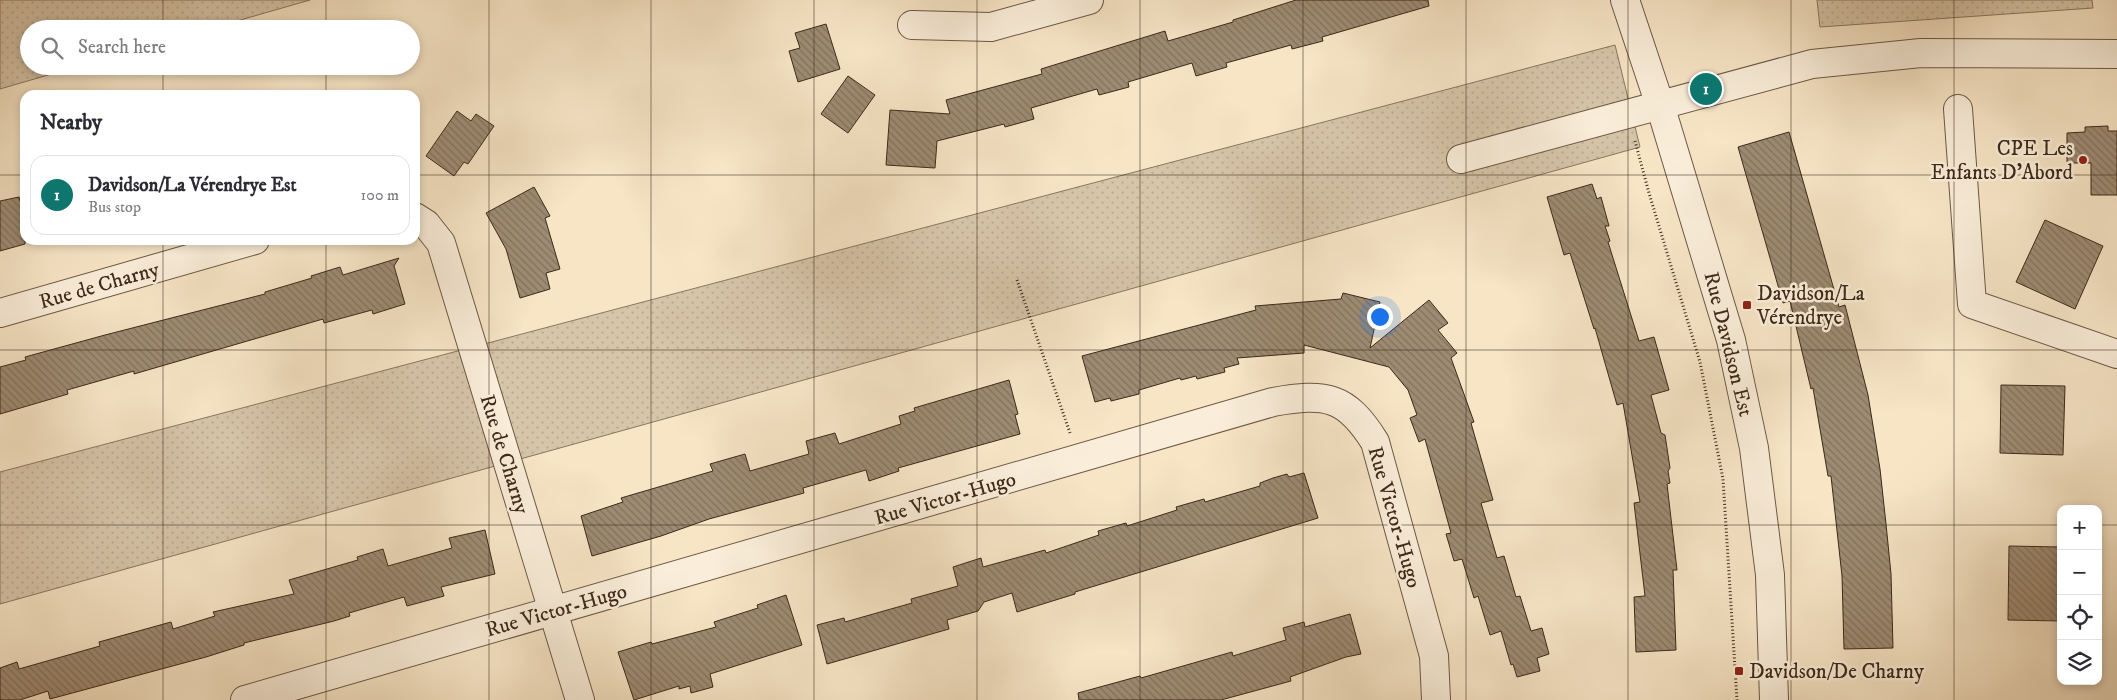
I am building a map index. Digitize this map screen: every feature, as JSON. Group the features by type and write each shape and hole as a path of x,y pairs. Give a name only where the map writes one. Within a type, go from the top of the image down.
{"street":[{"path":"912,25 991,27 1089,0"},
{"name":"Rue Davidson Est","path":"1625,0 1660,105 1731,340 1754,448 1770,575 1774,700"},
{"path":"1461,159 1733,87 1812,64 1921,53 2117,54"},
{"path":"1958,109 1972,304 2117,354"},
{"name":"Rue de Charny","path":"420,220 426,224 441,243 580,700"},
{"name":"Rue de Charny","path":"0,313 238,245"},
{"name":"Rue Victor-Hugo","path":"260,698 1273,402 1300,398 1324,399 1344,405 1362,421 1376,442 1434,656 1436,700"}],"path":[{"path":"1634,138 1700,362 1722,479 1737,700"},
{"path":"1017,280 1079,460"}],"shaded area":[{"path":"0,0 310,0 240,20 20,20 20,75 48,75 0,89"},
{"path":"1817,0 2092,0 2093,8 1820,27"},
{"path":"1615,45 1640,147 0,604 0,472"}],"building":[{"path":"1296,0 1428,0 1429,6 1322,37 1323,41 1292,49 1291,45 1226,63 1227,67 1196,76 1192,63 1128,82 1129,87 1099,95 1097,89 1031,108 1034,119 1005,127 1004,124 937,141 935,168 886,165 890,110 950,114 946,100 1042,74 1041,69 1165,31 1168,41 1233,22 1233,20"},
{"path":"826,24 840,69 798,82 789,51 800,48 795,33"},
{"path":"848,76 875,95 848,133 821,114"},
{"path":"457,111 471,121 476,114 494,126 468,164 464,162 454,176 426,156"},
{"path":"2108,126 2108,131 2117,131 2117,195 2091,195 2091,163 2067,163 2067,133 2085,132 2085,127"},
{"path":"1789,132 1839,307 1845,305 1868,395 1880,469 1891,574 1893,648 1844,649 1842,576 1831,476 1828,476 1813,388 1811,389 1790,301 1783,303 1738,147"},
{"path":"1592,184 1597,199 1601,197 1609,226 1605,226 1610,241 1608,242 1639,341 1654,337 1669,390 1651,395 1661,433 1665,435 1670,468 1668,471 1670,483 1667,484 1677,570 1673,570 1676,650 1636,652 1634,597 1645,596 1634,503 1640,502 1623,403 1617,405 1595,328 1570,253 1564,255 1547,197"},
{"path":"534,187 550,216 545,218 560,269 546,273 550,289 520,298 506,249 486,213"},
{"path":"19,197 21,245 0,251 0,201"},
{"path":"2045,220 2103,246 2075,309 2016,282"},
{"path":"399,258 394,266 405,304 373,314 372,310 324,323 323,319 134,374 134,371 67,390 68,394 0,414 0,367 26,360 25,357 265,294 265,292 312,278 311,276 340,267 343,275"},
{"path":"1343,293 1380,302 1370,348 1429,300 1448,323 1438,330 1457,353 1451,358 1474,422 1471,423 1493,500 1481,503 1497,558 1504,556 1516,597 1520,596 1531,631 1542,628 1549,654 1537,658 1540,671 1517,677 1513,664 1511,665 1501,631 1490,635 1478,596 1474,598 1462,559 1454,561 1446,534 1451,533 1425,439 1419,442 1410,418 1417,415 1408,390 1389,367 1304,345 1304,353 1237,358 1239,364 1224,368 1225,372 1197,379 1196,376 1181,380 1180,378 1139,390 1139,394 1111,401 1110,398 1095,402 1082,356 1256,310 1255,306 1341,299"},
{"path":"1009,380 1018,414 1015,415 1020,434 898,468 899,471 869,481 866,470 803,488 804,493 709,519 661,536 592,556 581,516 623,502 621,498 713,471 710,464 745,454 750,471 809,454 806,441 835,433 839,444 901,424 899,416 915,411 914,408"},
{"path":"2001,385 2065,386 2063,455 2000,453"},
{"path":"1304,473 1318,518 1075,592 1075,594 1017,612 1012,593 984,602 978,611 947,620 949,629 827,664 817,625 844,618 845,622 912,603 911,599 958,586 953,567 981,558 983,567 1045,550 1046,553 1099,535 1098,531 1126,523 1127,526 1177,510 1176,507 1204,499 1205,502 1260,486 1260,483 1287,474 1289,477"},
{"path":"485,530 495,574 441,587 444,596 407,606 404,597 349,613 350,616 334,621 244,643 244,645 206,657 50,699 48,691 20,700 0,700 0,668 17,662 19,669 100,646 99,642 171,622 173,629 215,616 213,612 294,594 289,580 358,560 357,557 383,549 388,566 452,548 449,538"},
{"path":"2009,546 2057,547 2057,621 2008,620"},
{"path":"786,595 802,645 710,674 713,687 691,693 690,686 679,689 679,686 634,700 618,652 651,642 652,644 716,627 714,622 758,608 757,605"},
{"path":"1350,614 1361,654 1346,657 1290,677 1291,681 1221,700 1079,700 1078,693 1140,676 1141,678 1232,652 1233,656 1286,640 1283,628 1304,622 1305,627"}],"place":[{"name":"Davidson/La Vérendrye Est","path":"1706,89"},
{"name":"CPE Les Enfants D'Abord","path":"2083,160"},
{"name":"Davidson/La Vérendrye","path":"1747,305"},
{"name":"Davidson/De Charny","path":"1739,671"}]}
